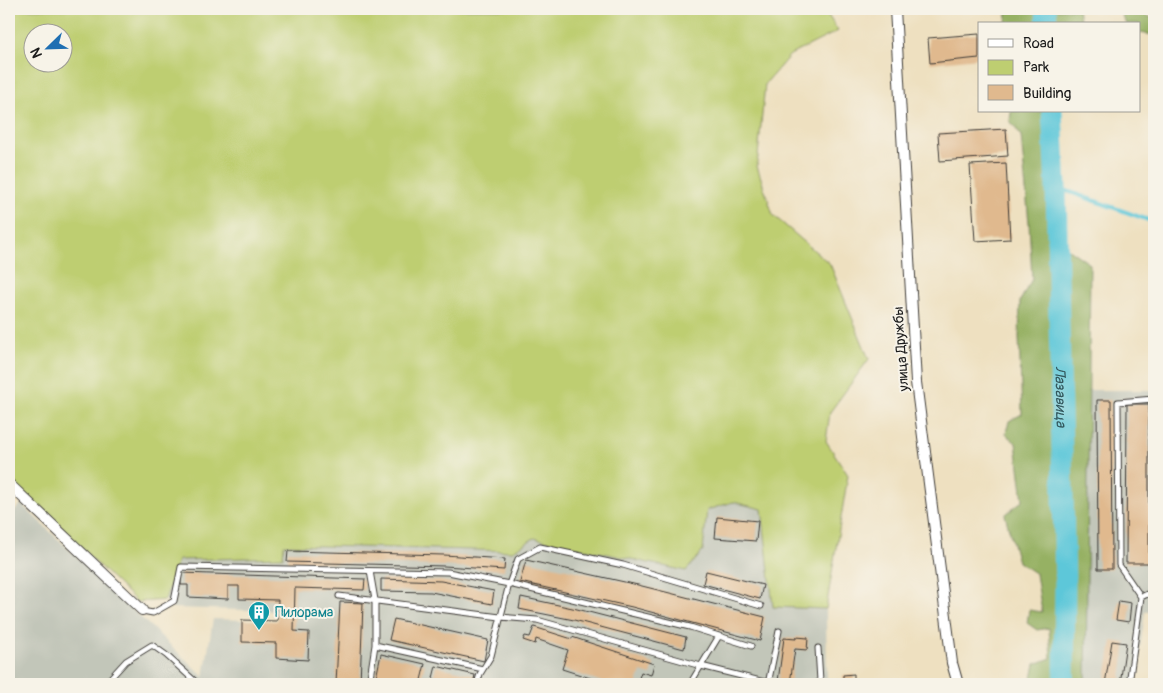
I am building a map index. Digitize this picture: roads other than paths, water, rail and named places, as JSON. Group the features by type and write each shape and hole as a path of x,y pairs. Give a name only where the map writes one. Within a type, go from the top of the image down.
{"street":[{"name":"улица Дружбы","path":"895,9 916,382 952,662 958,684"},
{"path":"9,484 142,610"}],"lane":[{"path":"1129,684 1141,597 1119,565 1118,402 1154,399 1154,427"},
{"path":"477,684 480,674 491,656 509,584 518,559 540,548 623,565 761,606"},
{"path":"142,610 153,613 174,601 180,567 448,572 509,584 690,627 750,646"},
{"path":"369,684 375,644 375,600 370,571"},
{"path":"1141,597 1154,592"},
{"path":"339,596 537,620 770,684 779,631"},
{"path":"690,684 719,636"},
{"path":"375,644 483,669"},
{"path":"105,684 126,661 152,645 198,684"},
{"path":"817,684 820,681 818,648"}],"waterway":[{"name":"Лазавица","path":"1046,9 1047,22"},
{"name":"Лазавица","path":"1052,112 1056,187 1065,583 1064,684"},
{"path":"1056,187 1154,222"}],"place":[{"name":"Пилорама","path":"259,631"}]}
